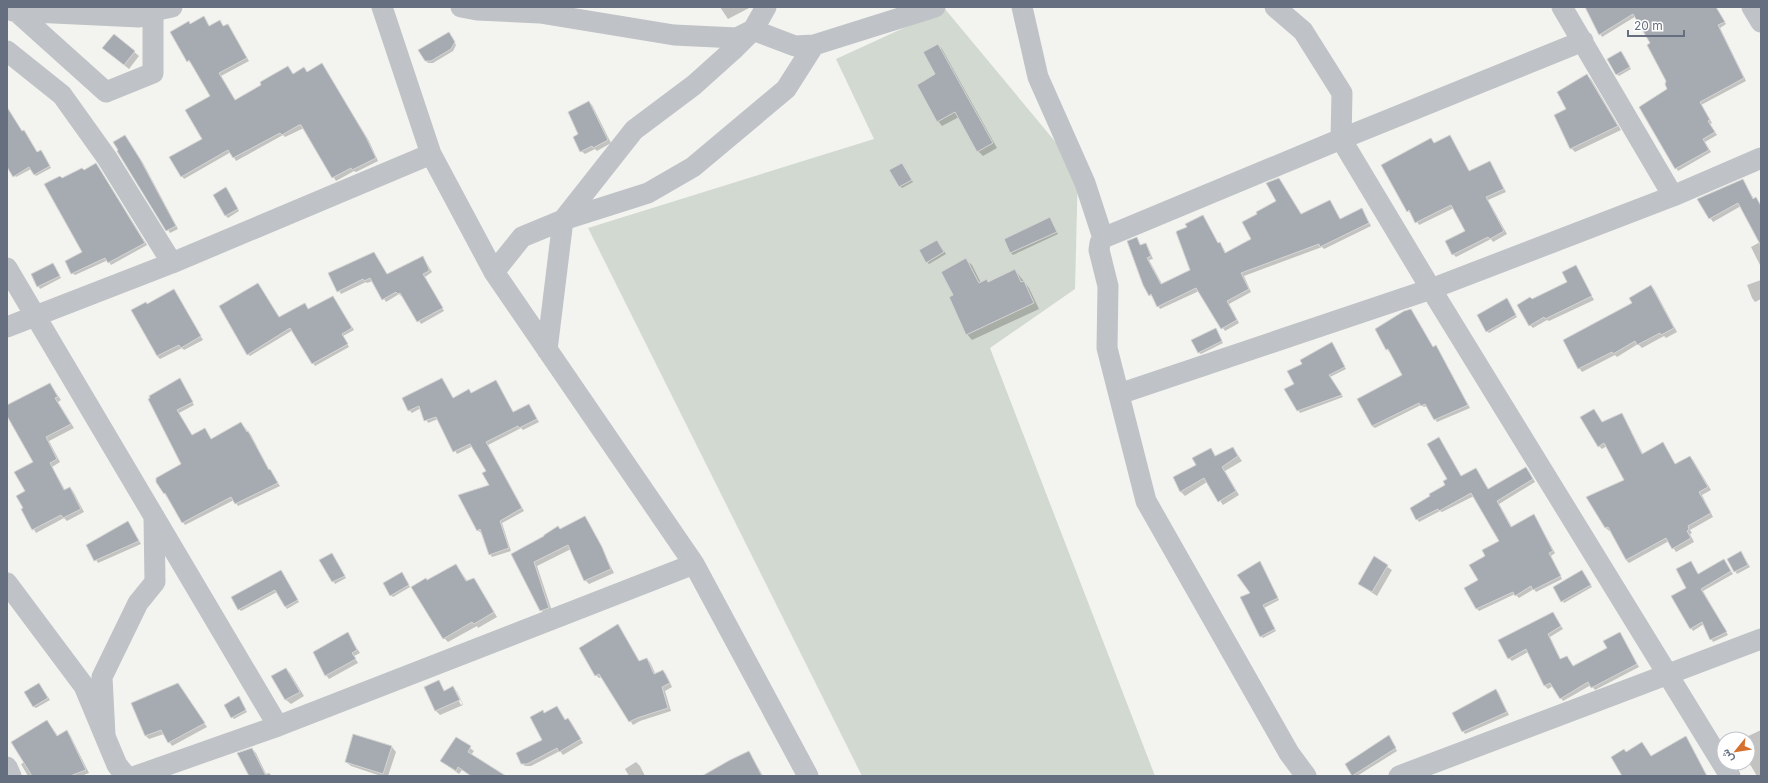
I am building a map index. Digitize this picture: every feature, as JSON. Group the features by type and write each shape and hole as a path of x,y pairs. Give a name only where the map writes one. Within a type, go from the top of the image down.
{"street":[{"path":"382,7 431,154 494,272 694,564 808,776"},
{"path":"461,7 477,10 540,13 674,35 737,38 753,30 795,46 814,45 920,13 935,7"},
{"path":"547,350 563,220 634,130 694,85 753,30 766,7"},
{"path":"1022,7 1038,77 1085,182 1103,238"},
{"path":"1275,7 1303,31 1342,93 1341,139 1431,289 1730,776"},
{"path":"1562,7 1674,196"},
{"path":"1752,7 1761,22"},
{"path":"163,8 153,73 106,92 12,11 139,17 163,8"},
{"path":"1306,776 1289,753 1146,501 1107,348 1108,286 1099,250 1100,243 1103,238 1341,139 1583,41"},
{"path":"494,272 522,237 563,220 648,194 693,167 786,89 814,45"},
{"path":"7,51 62,95 107,158 172,262"},
{"path":"7,327 172,262 431,154"},
{"path":"1119,394 1431,289 1674,196 1761,158"},
{"path":"7,268 278,726"},
{"path":"105,735 102,677 138,603 156,582 154,516"},
{"path":"136,776 278,726 694,564"},
{"path":"7,583 84,686 117,765 126,776"},
{"path":"1399,776 1761,639"},
{"path":"7,767 11,776"}],"shaded area":[{"path":"945,9 1078,169 1075,289 990,348 1155,776 862,776 588,228 874,139 836,59"}],"building":[{"path":"1585,7 1716,7 1725,22 1718,25 1744,78 1700,102 1710,120 1708,121 1715,132 1703,139 1709,150 1675,169 1639,107 1667,89 1665,84 1666,81 1647,45 1650,43 1633,14 1599,35"},
{"path":"204,16 209,26 220,20 223,26 228,24 247,58 219,73 235,100 261,85 260,82 288,66 293,74 304,67 307,72 322,63 366,137 376,158 352,170 351,168 332,178 301,125 299,125 282,135 280,133 233,158 228,150 181,177 169,157 202,139 185,110 210,96 189,60 187,62 170,32 189,21 190,24"},
{"path":"449,32 455,42 451,49 431,61 425,61 418,50"},
{"path":"114,34 135,51 124,65 102,48"},
{"path":"938,44 993,143 977,152 955,112 937,122 917,85 935,74 923,52"},
{"path":"1621,51 1630,67 1616,75 1607,59"},
{"path":"1587,74 1618,126 1570,149 1554,115 1566,109 1557,92"},
{"path":"589,101 608,140 593,148 592,146 580,152 573,137 578,134 568,112"},
{"path":"7,107 22,131 24,130 37,152 41,150 50,166 34,175 29,167 13,177 7,167"},
{"path":"125,135 140,159 176,226 166,231 113,142"},
{"path":"1450,135 1469,171 1490,161 1504,189 1486,197 1504,231 1490,239 1488,237 1452,255 1445,241 1465,231 1451,205 1415,223 1409,210 1407,212 1381,165 1431,138 1434,143"},
{"path":"96,163 145,243 108,263 105,258 71,274 65,261 82,252 44,184 60,176 62,178 82,168 84,170"},
{"path":"902,163 912,180 899,187 889,170"},
{"path":"1279,178 1301,214 1330,200 1340,219 1362,208 1369,223 1320,247 1319,244 1241,273 1249,289 1227,301 1237,320 1221,329 1196,288 1157,307 1151,294 1149,296 1143,285 1127,241 1137,237 1140,245 1146,243 1151,256 1147,258 1161,284 1190,270 1176,232 1177,231 1187,227 1185,224 1203,215 1225,253 1251,239 1242,222 1276,201 1266,183"},
{"path":"1743,179 1753,199 1756,197 1761,206 1761,246 1738,203 1709,219 1697,199"},
{"path":"226,187 238,209 225,216 213,195"},
{"path":"1050,217 1057,232 1010,253 1004,239"},
{"path":"937,240 944,252 926,263 919,250"},
{"path":"374,252 387,274 423,256 429,271 423,274 443,308 417,322 400,293 398,294 396,292 382,300 370,278 364,281 363,279 337,292 328,273"},
{"path":"966,258 979,283 987,279 988,282 1015,269 1021,282 1024,281 1034,303 966,335 949,297 953,295 941,272"},
{"path":"53,263 60,276 37,287 31,274"},
{"path":"1576,265 1592,296 1545,319 1544,317 1529,326 1517,305 1530,297 1532,299 1567,282 1562,272"},
{"path":"258,283 279,317 305,303 308,309 333,296 352,328 342,334 348,344 312,364 290,328 247,355 219,306"},
{"path":"1651,285 1674,328 1661,335 1660,333 1637,345 1635,341 1613,354 1612,352 1578,369 1563,340 1632,303 1629,298"},
{"path":"174,289 201,336 181,348 179,345 157,356 131,310 146,302 147,304"},
{"path":"1507,298 1516,315 1486,332 1477,315"},
{"path":"1411,309 1433,347 1436,345 1468,405 1434,420 1425,404 1421,406 1419,403 1372,426 1357,399 1402,375 1375,329 1404,311"},
{"path":"1216,328 1222,341 1198,353 1191,340"},
{"path":"1332,342 1345,367 1329,375 1342,395 1297,411 1284,389 1294,384 1287,371 1302,364 1300,360"},
{"path":"180,378 193,402 177,410 192,435 205,428 211,439 241,422 247,432 248,431 269,470 270,469 278,483 235,504 231,497 182,523 165,493 164,494 156,482 156,478 181,464 148,399 150,398 149,396"},
{"path":"442,378 453,398 469,389 471,393 496,380 513,412 529,404 537,419 519,428 518,426 486,442 522,508 500,521 509,548 489,555 480,529 477,531 458,495 489,485 482,473 486,471 470,444 453,452 436,417 424,421 419,406 408,411 402,398"},
{"path":"50,383 58,397 55,398 71,424 46,437 57,459 50,463 64,490 70,487 81,509 63,518 61,515 32,530 21,509 23,508 16,496 25,491 14,472 33,462 7,416 7,405"},
{"path":"1594,409 1602,422 1622,413 1642,454 1663,442 1675,464 1690,456 1708,487 1699,492 1711,513 1688,526 1689,529 1687,531 1691,538 1672,549 1666,538 1626,560 1608,527 1605,528 1586,497 1624,480 1604,443 1598,447 1580,417"},
{"path":"1439,437 1461,476 1476,468 1488,489 1526,467 1533,479 1497,501 1511,527 1534,514 1553,551 1549,553 1561,576 1533,590 1531,586 1515,596 1513,592 1476,609 1464,588 1478,580 1469,565 1485,556 1482,550 1499,541 1471,493 1439,511 1438,509 1416,520 1410,508 1430,496 1429,494 1445,485 1443,481 1447,479 1427,444"},
{"path":"1233,447 1238,456 1222,467 1236,491 1218,502 1204,478 1180,492 1173,477 1196,465 1192,458 1211,448 1215,456"},
{"path":"585,516 602,547 611,569 584,581 568,545 534,562 549,608 540,611 511,554 544,536 558,526 560,529"},
{"path":"128,521 139,541 94,561 86,545"},
{"path":"1741,551 1748,565 1734,572 1727,559"},
{"path":"332,553 345,576 332,582 319,560"},
{"path":"1374,556 1388,565 1372,592 1358,584"},
{"path":"1724,559 1731,571 1701,589 1727,632 1710,640 1702,622 1690,629 1671,596 1686,588 1676,569 1691,561 1698,574"},
{"path":"1260,561 1278,598 1263,605 1275,629 1260,637 1240,597 1250,593 1237,575"},
{"path":"456,564 466,581 474,578 494,612 474,624 472,622 443,639 411,587"},
{"path":"281,570 298,600 285,607 275,590 238,610 231,597"},
{"path":"1582,570 1591,585 1561,602 1553,587"},
{"path":"402,572 409,585 390,596 383,583"},
{"path":"1553,612 1561,626 1548,634 1560,659 1567,656 1573,666 1607,648 1603,641 1620,632 1637,664 1591,688 1588,682 1560,699 1550,683 1544,686 1526,649 1508,659 1498,640"},
{"path":"618,624 639,661 647,658 654,674 663,670 670,683 662,687 668,708 629,722 599,674 595,676 579,648"},
{"path":"348,632 357,650 352,653 356,659 325,676 313,652"},
{"path":"286,668 300,692 285,700 271,676"},
{"path":"439,680 444,691 453,686 460,700 435,711 424,687"},
{"path":"39,683 48,698 33,707 24,692"},
{"path":"178,683 205,723 168,743 161,730 145,736 131,703"},
{"path":"1496,689 1507,712 1462,732 1452,713"},
{"path":"239,696 246,710 231,718 224,705"},
{"path":"557,706 565,720 568,718 581,739 559,752 557,748 527,764 521,764 516,753 542,740 530,717 543,710 544,713"},
{"path":"47,720 57,736 67,730 86,770 70,776 32,776 11,742"},
{"path":"353,734 392,746 383,774 345,762"},
{"path":"1389,735 1396,748 1352,776 1345,764"},
{"path":"1686,736 1707,776 1622,776 1611,757 1624,749 1626,752 1642,742 1651,756"},
{"path":"456,737 471,746 468,752 506,776 471,776 458,767 456,771 440,761"},
{"path":"252,748 266,776 249,776 237,753"},
{"path":"749,751 762,776 702,776 730,760"}]}
